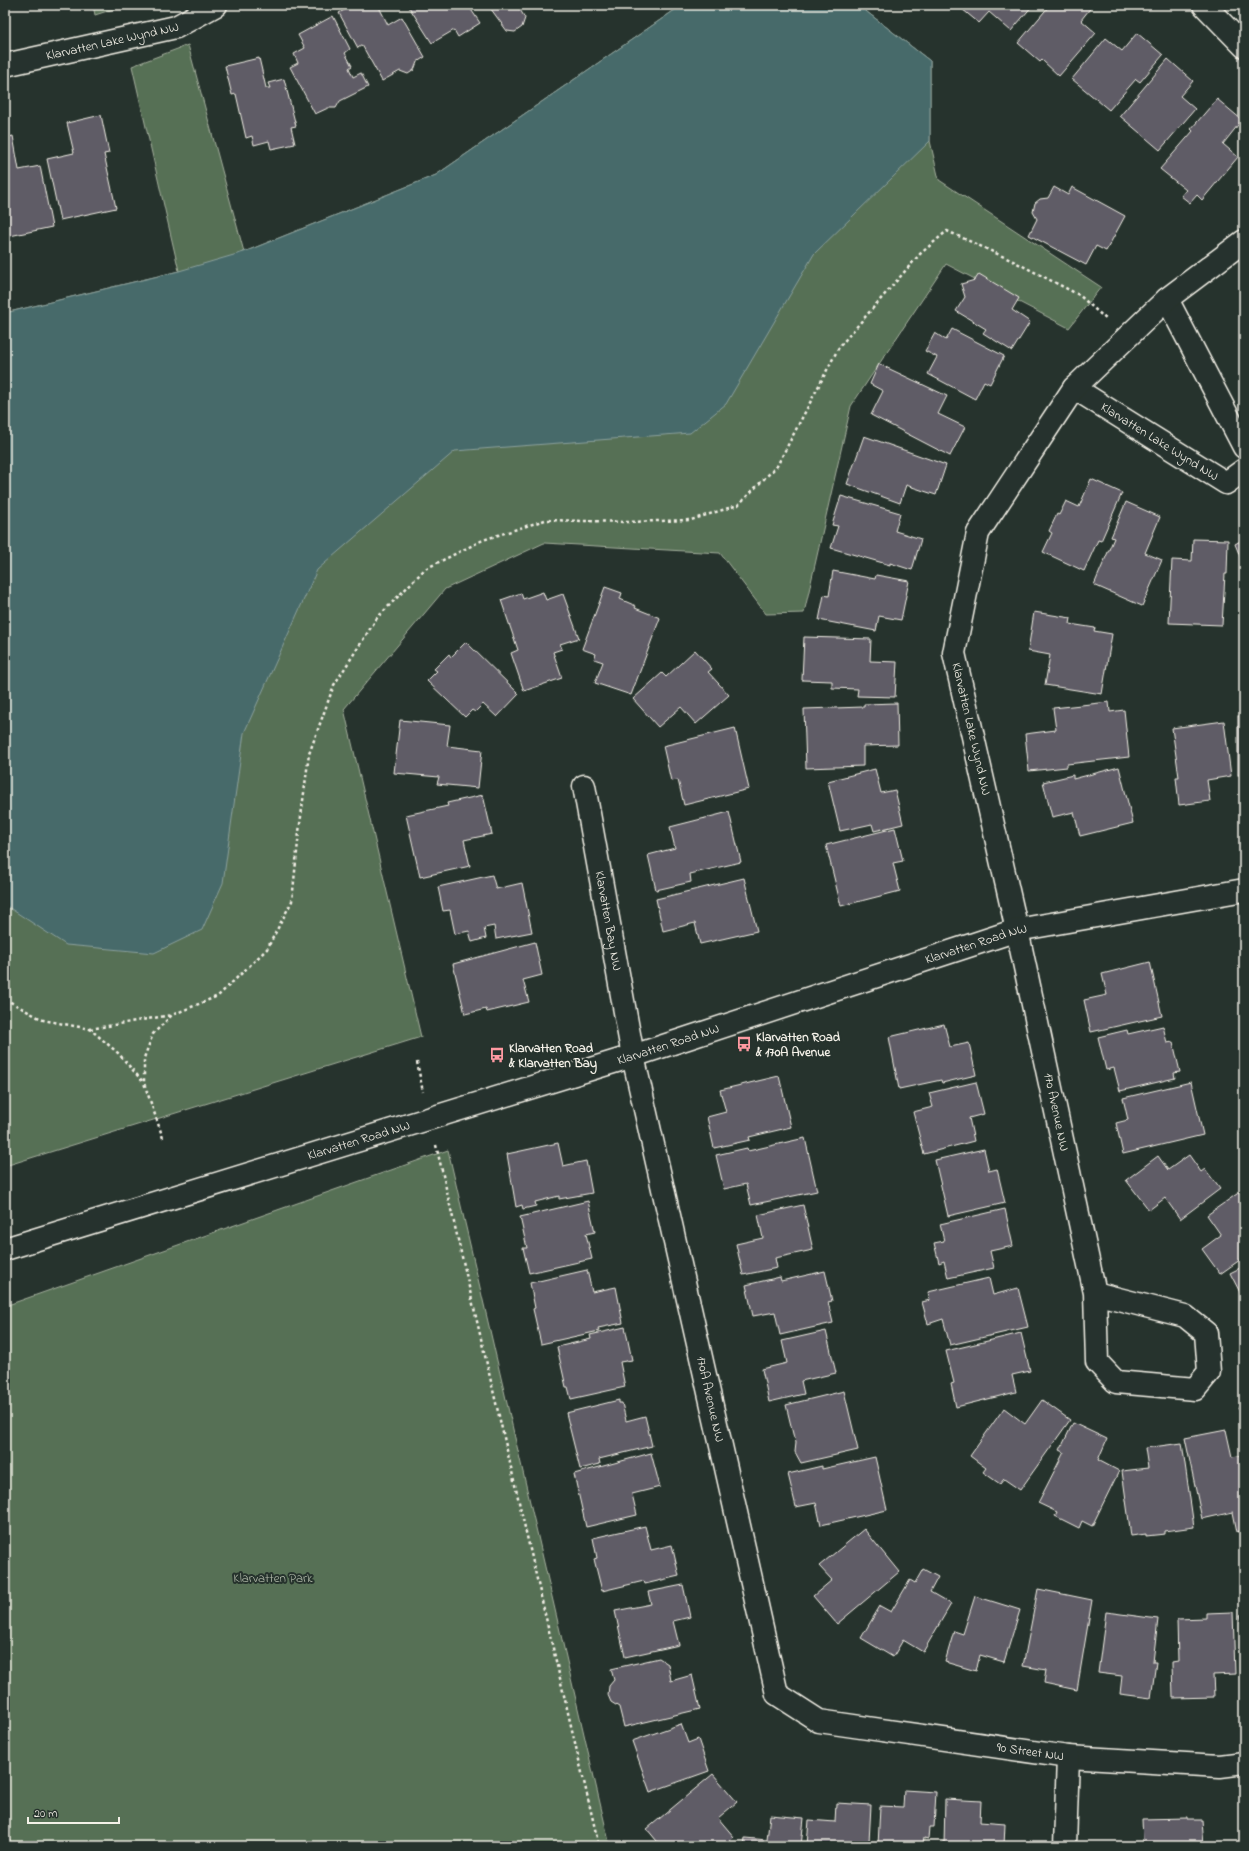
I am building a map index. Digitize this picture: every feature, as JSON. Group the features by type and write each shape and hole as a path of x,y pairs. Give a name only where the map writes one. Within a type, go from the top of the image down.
{"street":[{"name":"Klarvatten Lake Wynd NW","path":"5,65 176,27 216,5"},
{"path":"1204,5 1244,46"},
{"name":"Klarvatten Lake Wynd NW","path":"1017,930 954,653 978,533 1074,388 1167,299 1244,241"},
{"path":"1167,299 1244,447"},
{"name":"Klarvatten Lake Wynd NW","path":"1074,388 1226,483 1244,470"},
{"name":"Klarvatten Bay NW","path":"584,786 633,1056"},
{"name":"Klarvatten Road NW","path":"5,1249 633,1056 1017,930 1244,890"},
{"name":"170 Avenue NW","path":"1017,930 1095,1293 1097,1362 1116,1382 1195,1389 1209,1372 1206,1333 1185,1316 1095,1293"},
{"name":"170A Avenue NW","path":"633,1056 777,1694 819,1721"},
{"name":"90 Street NW","path":"819,1721 1068,1757 1220,1766 1244,1763"},
{"path":"1064,1846 1068,1757"}],"path":[{"path":"5,999 43,1020 90,1029 172,1015 218,996 267,949 292,901 309,754 334,685 377,618 425,569 483,540 545,520 627,522 691,520 738,505 777,466 839,346 920,254 946,231 1012,261 1079,295 1126,338"},
{"path":"163,1138 144,1083 144,1058 153,1034 172,1015"},
{"path":"90,1029 118,1053 144,1083"},
{"path":"416,1062 599,1846"}],"green space":[{"path":"93,5 126,5 95,15"},
{"path":"682,5 858,5 930,61 930,141 939,180 1101,287 1069,328 946,264 851,406 804,613 766,614 720,553 544,543 445,589 344,709 421,1037 5,1166 5,313 179,271 132,66 188,45 244,252 436,175"},
{"name":"Klarvatten Park","path":"448,1150 610,1846 5,1846 5,1306"}],"water":[{"path":"682,5 858,5 930,61 930,141 814,254 726,404 690,433 455,451 317,570 244,733 223,883 202,930 154,953 66,945 5,905 5,313 179,271 244,252 436,175"}],"building":[{"path":"353,5 378,5 388,25 402,17 425,57 417,62 414,70 408,74 400,71 382,81 362,45 358,48 339,13"},
{"path":"412,5 468,5 480,23 458,37 454,30 432,43 409,7"},
{"path":"488,5 524,5 519,8 525,18 522,27 515,32 507,31"},
{"path":"966,5 1033,5 1011,31 989,12 979,23 962,9"},
{"path":"1050,5 1093,5 1081,20 1096,33 1059,76 1042,60 1040,62 1018,43"},
{"path":"333,16 350,49 345,53 352,66 349,68 353,77 361,73 368,87 340,101 336,108 328,108 315,114 290,67 298,63 294,54 305,48 298,35"},
{"path":"1137,33 1163,55 1140,82 1136,79 1109,110 1072,79 1106,38 1122,51"},
{"path":"259,58 266,88 270,88 268,83 284,79 296,126 291,127 295,144 271,149 269,141 254,145 252,136 246,138 236,94 232,95 225,66"},
{"path":"1168,59 1193,81 1180,96 1195,109 1160,150 1120,116"},
{"path":"1217,99 1242,120 1223,144 1238,157 1202,200 1197,195 1190,203 1181,196 1186,190 1160,169 1193,131 1191,129"},
{"path":"101,115 109,153 104,154 116,208 60,220 47,159 74,153 67,123"},
{"path":"13,136 19,170 40,166 52,227 5,237 5,138"},
{"path":"1054,187 1068,195 1072,187 1125,216 1106,251 1096,246 1086,265 1029,235 1037,219 1033,212 1035,203 1040,199 1048,198"},
{"path":"979,274 1019,298 1012,310 1030,322 1012,351 983,333 986,329 956,311 965,297 961,284 975,280"},
{"path":"952,329 1004,356 990,384 984,381 975,399 928,374 937,357 925,351 935,333 946,340"},
{"path":"879,364 947,396 938,414 965,427 950,456 871,415 883,391 870,384"},
{"path":"864,436 946,465 936,495 906,485 900,503 847,484"},
{"path":"1091,479 1122,493 1101,541 1098,540 1084,571 1043,552 1052,533 1049,531 1057,514 1059,515 1066,501 1079,507"},
{"path":"841,496 900,513 895,531 921,539 912,570 831,548 838,526 832,525"},
{"path":"1126,502 1160,517 1145,553 1162,560 1142,606 1094,585 1114,538 1111,537"},
{"path":"1193,539 1228,540 1227,574 1225,574 1222,625 1169,623 1172,560 1192,561"},
{"path":"1244,539 1244,566 1235,544"},
{"path":"833,571 875,579 876,575 909,581 901,620 879,616 876,631 819,620 824,595 829,596"},
{"path":"605,587 622,593 620,599 636,606 635,608 660,618 631,695 595,683 603,662 594,659 596,654 582,649"},
{"path":"543,592 546,600 563,594 579,638 560,644 562,649 553,652 562,678 524,691 511,653 518,650 501,600 521,593 523,599"},
{"path":"1034,612 1071,618 1070,624 1095,628 1094,631 1112,634 1102,694 1045,685 1050,655 1028,651"},
{"path":"804,637 871,639 870,661 897,662 895,697 857,696 858,689 832,688 832,681 802,680"},
{"path":"466,642 519,694 497,717 483,704 475,712 472,710 465,717 427,681 437,671 434,669 449,654 451,657"},
{"path":"695,650 712,669 708,672 729,695 696,724 681,707 658,727 633,699 662,673 666,677"},
{"path":"1109,702 1110,712 1124,710 1129,757 1067,764 1067,767 1029,771 1025,734 1056,730 1053,708"},
{"path":"897,703 898,745 863,746 863,766 806,768 804,709 864,707 864,704"},
{"path":"1238,716 1244,716 1244,775 1238,775"},
{"path":"400,720 450,725 447,746 482,750 478,788 437,784 439,777 394,773"},
{"path":"1224,721 1231,776 1207,780 1210,801 1179,805 1176,777 1179,777 1172,728"},
{"path":"735,728 749,789 684,805 678,780 671,781 663,746"},
{"path":"1119,767 1133,823 1080,836 1074,812 1052,817 1043,782 1073,775 1073,779"},
{"path":"875,769 881,793 895,790 903,824 874,831 872,824 840,831 828,781"},
{"path":"483,795 492,834 464,840 470,866 420,877 406,815 448,806 447,803"},
{"path":"729,812 741,862 690,874 691,882 656,890 648,855 675,848 670,827"},
{"path":"895,828 903,861 893,863 900,891 841,906 826,845"},
{"path":"492,875 496,889 522,883 532,932 496,939 494,926 484,928 486,938 472,942 469,931 455,934 450,910 443,911 438,887"},
{"path":"744,878 757,931 700,944 695,923 663,931 656,899"},
{"path":"535,942 542,975 523,980 529,1002 487,1012 486,1009 465,1014 453,964"},
{"path":"1150,962 1162,1016 1091,1032 1084,1000 1107,995 1102,974"},
{"path":"944,1024 950,1047 969,1043 976,1075 942,1083 941,1080 899,1089 889,1037"},
{"path":"1163,1026 1167,1043 1173,1042 1180,1072 1174,1073 1175,1078 1120,1091 1114,1068 1106,1070 1098,1037 1127,1030 1128,1034"},
{"path":"779,1076 791,1127 749,1137 750,1140 714,1148 707,1117 726,1112 720,1090"},
{"path":"976,1082 984,1114 969,1118 974,1141 924,1154 913,1112 933,1107 929,1093"},
{"path":"1191,1082 1203,1135 1123,1154 1116,1123 1128,1120 1123,1098"},
{"path":"805,1138 817,1191 751,1205 746,1184 724,1189 716,1155 747,1148 748,1151"},
{"path":"558,1143 563,1166 586,1161 592,1193 559,1199 559,1196 535,1202 536,1206 523,1209 522,1205 516,1207 507,1154"},
{"path":"984,1149 989,1171 997,1169 1005,1203 948,1216 935,1160"},
{"path":"1189,1155 1201,1172 1205,1169 1220,1189 1180,1219 1165,1198 1149,1210 1126,1180 1158,1156 1168,1170"},
{"path":"1244,1189 1244,1257 1220,1274 1202,1249 1221,1235 1207,1215"},
{"path":"588,1201 595,1232 586,1234 592,1259 529,1273 523,1248 527,1248 520,1217"},
{"path":"803,1205 813,1250 775,1258 777,1268 743,1275 736,1244 763,1238 758,1215"},
{"path":"1005,1209 1013,1246 990,1251 994,1268 948,1278 944,1261 939,1263 934,1243 944,1241 940,1224"},
{"path":"1244,1266 1244,1300 1230,1273"},
{"path":"587,1270 592,1292 616,1287 623,1323 598,1328 599,1331 541,1344 533,1309 535,1308 530,1283"},
{"path":"825,1271 832,1301 828,1302 833,1323 780,1335 775,1312 753,1316 746,1285 780,1277 781,1281"},
{"path":"989,1278 993,1295 1018,1288 1028,1327 950,1345 943,1319 928,1324 922,1302 930,1300 928,1292"},
{"path":"625,1327 632,1360 620,1362 625,1387 571,1399 568,1387 566,1387 557,1347 591,1339 590,1335"},
{"path":"826,1331 836,1373 801,1381 804,1394 769,1402 762,1369 787,1363 782,1341"},
{"path":"1021,1333 1030,1371 1012,1375 1016,1392 956,1407 951,1384 954,1383 946,1351"},
{"path":"844,1391 858,1450 801,1463 795,1452 796,1443 786,1405"},
{"path":"1244,1395 1244,1412 1238,1409"},
{"path":"619,1400 619,1403 622,1403 626,1421 645,1416 652,1446 599,1459 600,1464 580,1469 566,1413"},
{"path":"1042,1400 1070,1420 1020,1490 1004,1479 1000,1484 983,1472 986,1468 970,1456 1004,1408 1025,1424"},
{"path":"1073,1423 1107,1439 1098,1460 1119,1471 1092,1526 1082,1521 1079,1528 1055,1516 1057,1512 1038,1503 1064,1452 1060,1450"},
{"path":"1226,1430 1232,1457 1244,1455 1244,1530 1237,1532 1233,1512 1202,1519 1185,1438"},
{"path":"1182,1443 1194,1527 1165,1531 1165,1534 1131,1536 1122,1471 1148,1468 1145,1448"},
{"path":"651,1453 660,1487 632,1494 637,1515 586,1527 574,1474"},
{"path":"875,1457 887,1510 821,1525 816,1503 796,1507 788,1474 822,1466 822,1469"},
{"path":"645,1526 651,1550 672,1545 679,1576 645,1584 644,1581 602,1591 594,1559 597,1558 593,1538"},
{"path":"864,1529 899,1572 837,1624 813,1596 832,1580 819,1566"},
{"path":"923,1569 938,1577 930,1592 951,1604 923,1652 903,1640 893,1657 861,1638 880,1606 891,1612 910,1580 915,1583"},
{"path":"683,1585 690,1617 673,1621 679,1645 625,1657 615,1611 651,1604 648,1592"},
{"path":"1038,1589 1092,1600 1077,1690 1044,1683 1046,1670 1023,1666"},
{"path":"975,1596 1020,1610 1004,1662 980,1655 976,1671 945,1662 954,1631 963,1634"},
{"path":"1106,1612 1158,1619 1153,1662 1156,1662 1151,1698 1120,1694 1122,1676 1098,1673"},
{"path":"1233,1612 1235,1674 1213,1675 1214,1697 1173,1698 1172,1663 1178,1662 1177,1619 1206,1618 1206,1613"},
{"path":"1244,1615 1244,1631 1240,1616"},
{"path":"659,1658 668,1664 671,1681 692,1675 700,1709 624,1727 619,1707 611,1702 608,1695 609,1686 614,1680 611,1669"},
{"path":"681,1724 688,1743 698,1739 709,1771 650,1792 632,1741"},
{"path":"713,1774 737,1802 718,1818 734,1837 724,1846 661,1846 647,1829"},
{"path":"904,1790 936,1792 934,1827 929,1827 928,1839 924,1838 923,1846 878,1846 880,1806 903,1807"},
{"path":"945,1799 981,1801 980,1822 1005,1824 1004,1846 944,1846"},
{"path":"836,1803 871,1805 869,1842 865,1842 865,1846 807,1846 809,1820 835,1822"},
{"path":"770,1815 804,1818 801,1846 744,1846 745,1838 767,1840"},
{"path":"1187,1818 1187,1820 1202,1820 1204,1846 1119,1846 1119,1844 1143,1843 1142,1819"}],"place":[{"name":"Klarvatten Road & 170A Avenue","path":"744,1044"},
{"name":"Klarvatten Road & Klarvatten Bay","path":"497,1055"}]}
